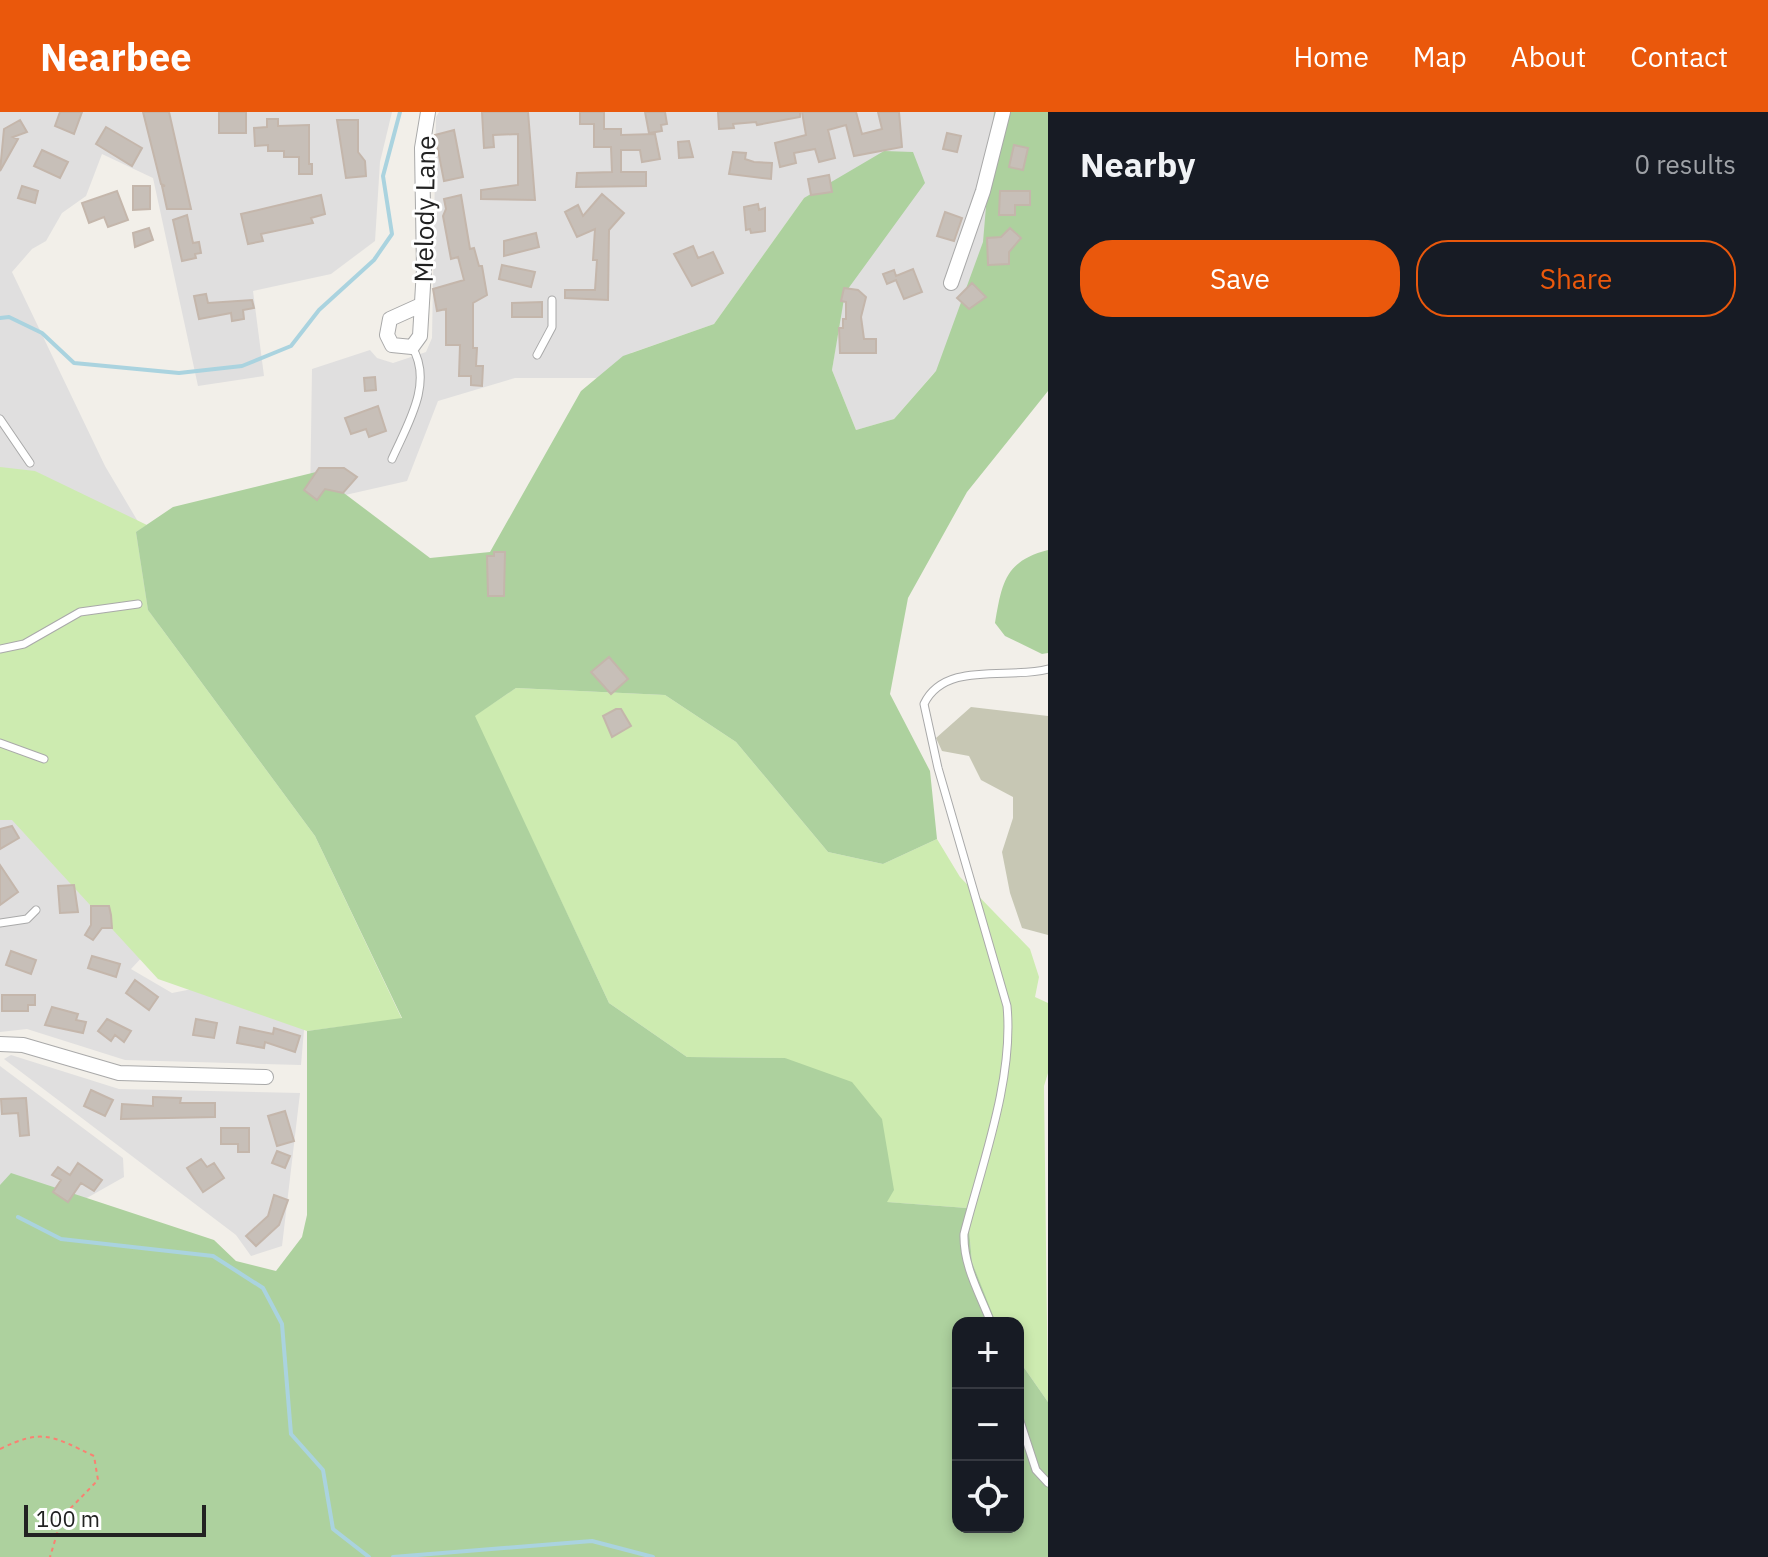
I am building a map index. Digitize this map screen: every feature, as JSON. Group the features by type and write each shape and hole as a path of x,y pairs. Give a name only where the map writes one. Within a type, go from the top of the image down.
{"street":[{"name":"Melody Lane","path":"421,305 397,313 387,327 387,338 392,345 412,347 420,336 421,305 422,148 428,112"},
{"path":"951,283 983,191 1003,112"},
{"path":"0,1044 23,1045 119,1073 266,1077"}],"lane":[{"path":"537,355 552,327 552,300"},
{"path":"392,459 415,405 422,375 420,360 412,347"},
{"path":"0,419 30,463"},
{"path":"0,649 24,644 80,612 138,604"},
{"path":"988,1317 972,1278 964,1249 964,1234 1002,1083 1010,1035 1007,1006 938,768 924,704 935,687 957,678 1031,674 1048,669"},
{"path":"0,743 44,759"},
{"path":"0,923 27,919 36,910"},
{"path":"1024,1433 1036,1470 1048,1483"}],"path":[{"path":"0,1449 30,1435 61,1440 94,1456 98,1480 62,1517 50,1557"}],"shaded area":[{"path":"0,112 392,112 380,162 375,241 331,274 253,291 264,376 198,386 153,178 102,154 86,196 62,213 46,241 32,249 12,272 105,466 159,557 160,938 131,969 172,993 258,976 308,983 301,1065 125,1060 27,1029 0,1032"},
{"path":"439,112 1048,112 1048,290 933,374 894,419 856,430 832,370 844,293 804,198 714,324 631,353 630,378 515,378 438,401 407,481 310,503 312,369 370,350 377,358 393,363 426,352 432,338 436,117"},
{"path":"971,707 1048,716 1048,935 1022,928 1010,893 1002,852 1013,818 1013,797 981,780 969,756 942,751 936,738"},
{"path":"11,1055 119,1089 300,1093 282,1246 251,1256 236,1235 4,1059"},
{"path":"0,1066 123,1158 124,1177 0,1247"}],"green space":[{"path":"994,112 1048,112 1048,391 967,492 908,598 890,694 930,771 937,839 883,864 828,852 736,742 665,695 516,688 475,716 609,1003 687,1057 785,1058 852,1082 882,1119 894,1190 887,1202 967,1208 972,1262 994,1317 952,1317 952,1533 1024,1533 1024,1368 1048,1402 1048,1557 0,1557 0,1185 11,1173 214,1240 236,1261 276,1271 302,1237 307,1215 307,1031 402,1018 315,836 148,610 136,532 173,507 316,472 430,558 490,552 581,391 623,356 714,324 804,198 884,151 913,152 925,183 845,293 832,370 856,430 894,419 936,371 983,242"},
{"path":"0,467 35,471 147,525 136,532 148,610 315,836 402,1019 307,1031 158,979 12,820 0,820"},
{"path":"1048,550 1048,653 1042,654 1005,636 995,623 1000,596 1014,567"},
{"path":"516,688 665,695 736,742 828,852 883,864 937,839 960,877 1030,949 1039,977 1035,997 1048,1003 1048,1073 1044,1086 1048,1402 1024,1368 1024,1317 993,1317 972,1262 967,1208 886,1202 785,1058 687,1057 609,1003 474,716"}],"building":[{"path":"60,112 82,112 74,134 55,126"},
{"path":"143,112 169,112 191,209 167,209 162,186 165,186 161,184"},
{"path":"219,112 246,112 246,133 219,133"},
{"path":"482,112 528,112 535,200 481,199 481,190 518,185 518,134 493,135 494,147 484,148"},
{"path":"580,112 604,112 604,129 621,129 621,135 655,134 660,159 642,162 640,150 621,150 621,172 646,172 646,186 576,187 577,173 612,172 611,147 594,147 594,124 580,124"},
{"path":"645,112 665,112 667,124 661,125 662,131 649,133"},
{"path":"718,112 800,112 800,117 757,125 756,122 733,124 734,128 719,129"},
{"path":"802,112 856,112 862,134 882,129 878,112 899,112 902,147 854,156 846,125 828,130 835,158 819,162 815,149 794,153 796,163 780,167 775,143 806,135"},
{"path":"267,119 278,119 278,126 309,125 312,174 299,174 299,157 284,157 284,151 268,151 268,145 255,146 254,128 267,127"},
{"path":"20,120 27,132 13,137 18,139 0,171 4,129"},
{"path":"337,120 358,120 358,152 365,161 366,176 346,178"},
{"path":"106,127 142,148 132,166 96,144"},
{"path":"454,130 463,177 444,181 435,135"},
{"path":"947,133 961,136 957,152 943,149"},
{"path":"689,141 693,157 679,158 678,142"},
{"path":"1014,145 1028,148 1023,170 1009,167"},
{"path":"42,150 68,162 60,178 34,166"},
{"path":"733,152 746,153 745,159 754,162 772,163 771,179 729,174"},
{"path":"829,175 832,192 811,195 808,179"},
{"path":"22,186 38,191 35,203 18,198"},
{"path":"133,186 150,186 150,209 133,210"},
{"path":"117,191 128,220 108,227 104,217 89,223 82,203"},
{"path":"1000,191 1030,191 1030,205 1015,205 1015,215 999,215"},
{"path":"602,194 624,213 609,230 608,300 565,298 565,290 595,290 597,260 593,260 595,229 577,237 565,212 578,205 583,216"},
{"path":"321,195 325,214 311,218 313,223 261,234 263,241 248,244 241,214"},
{"path":"461,195 470,249 474,248 479,266 482,266 487,295 473,303 473,348 477,348 476,366 483,366 482,386 471,385 471,376 459,376 460,345 446,345 446,309 437,311 433,289 464,280 458,257 451,259 443,216 446,209 444,199"},
{"path":"758,204 759,210 765,208 765,231 751,233 750,229 746,230 744,207"},
{"path":"945,212 962,218 954,241 937,236"},
{"path":"187,215 193,243 199,242 201,253 195,254 196,258 182,261 173,220"},
{"path":"149,228 153,240 135,247 133,233"},
{"path":"1010,228 1021,238 1009,252 1009,264 988,265 987,238 1001,237"},
{"path":"536,233 539,247 504,256 504,241"},
{"path":"693,246 698,258 713,252 723,273 692,286 674,254"},
{"path":"502,265 535,272 531,287 499,279"},
{"path":"913,269 922,292 904,299 896,280 887,284 883,274 894,270 896,276"},
{"path":"972,283 986,297 969,309 957,298"},
{"path":"844,288 858,290 866,297 861,317 864,339 876,339 876,353 840,353 839,328 843,328 843,319 846,319 846,302 841,301"},
{"path":"206,294 208,303 252,300 254,308 243,310 244,319 232,321 231,313 199,319 194,296"},
{"path":"542,302 542,317 512,317 512,303"},
{"path":"375,377 376,390 365,391 364,378"},
{"path":"378,406 386,431 369,437 366,429 351,434 345,418"},
{"path":"319,468 344,468 357,477 343,493 325,489 317,500 304,490"},
{"path":"494,552 505,552 504,596 488,596 487,556 494,556"},
{"path":"609,657 628,679 611,694 591,672"},
{"path":"621,709 631,726 612,737 603,716"},
{"path":"12,826 19,838 0,849 0,829"},
{"path":"0,865 18,892 0,905"},
{"path":"74,885 78,912 60,913 58,886"},
{"path":"91,906 109,906 112,928 102,928 93,940 85,935 91,925"},
{"path":"11,951 36,960 31,974 6,965"},
{"path":"92,956 120,964 116,977 88,968"},
{"path":"135,980 158,997 149,1010 126,993"},
{"path":"2,995 35,995 35,1005 28,1005 28,1011 2,1011"},
{"path":"52,1007 78,1014 76,1020 86,1022 83,1033 45,1025"},
{"path":"107,1019 131,1031 124,1042 115,1035 111,1041 98,1031"},
{"path":"196,1019 217,1023 214,1038 193,1035"},
{"path":"240,1027 273,1034 274,1028 300,1036 295,1052 265,1042 264,1048 237,1043"},
{"path":"91,1090 113,1100 105,1116 84,1106"},
{"path":"153,1097 181,1098 180,1103 215,1103 215,1117 121,1119 122,1104 153,1106"},
{"path":"26,1098 29,1135 20,1136 18,1113 2,1114 1,1099"},
{"path":"285,1111 294,1141 277,1146 268,1116"},
{"path":"221,1128 249,1128 249,1152 238,1152 238,1144 221,1144"},
{"path":"277,1151 290,1156 285,1168 272,1163"},
{"path":"201,1159 207,1167 214,1163 224,1178 203,1192 187,1168"},
{"path":"78,1163 102,1180 94,1191 81,1183 68,1202 53,1192 61,1180 52,1175 58,1167 70,1175"},
{"path":"274,1195 288,1200 279,1225 256,1246 246,1236 268,1216"}],"waterway":[{"path":"0,318 9,317 42,333 74,363 179,373 242,366 291,346 319,310 374,260 392,234 383,176 400,112"},
{"path":"18,1217 61,1239 213,1256 263,1288 282,1324 291,1434 323,1470 333,1529 369,1557"},
{"path":"393,1557 592,1541 653,1557"}]}
